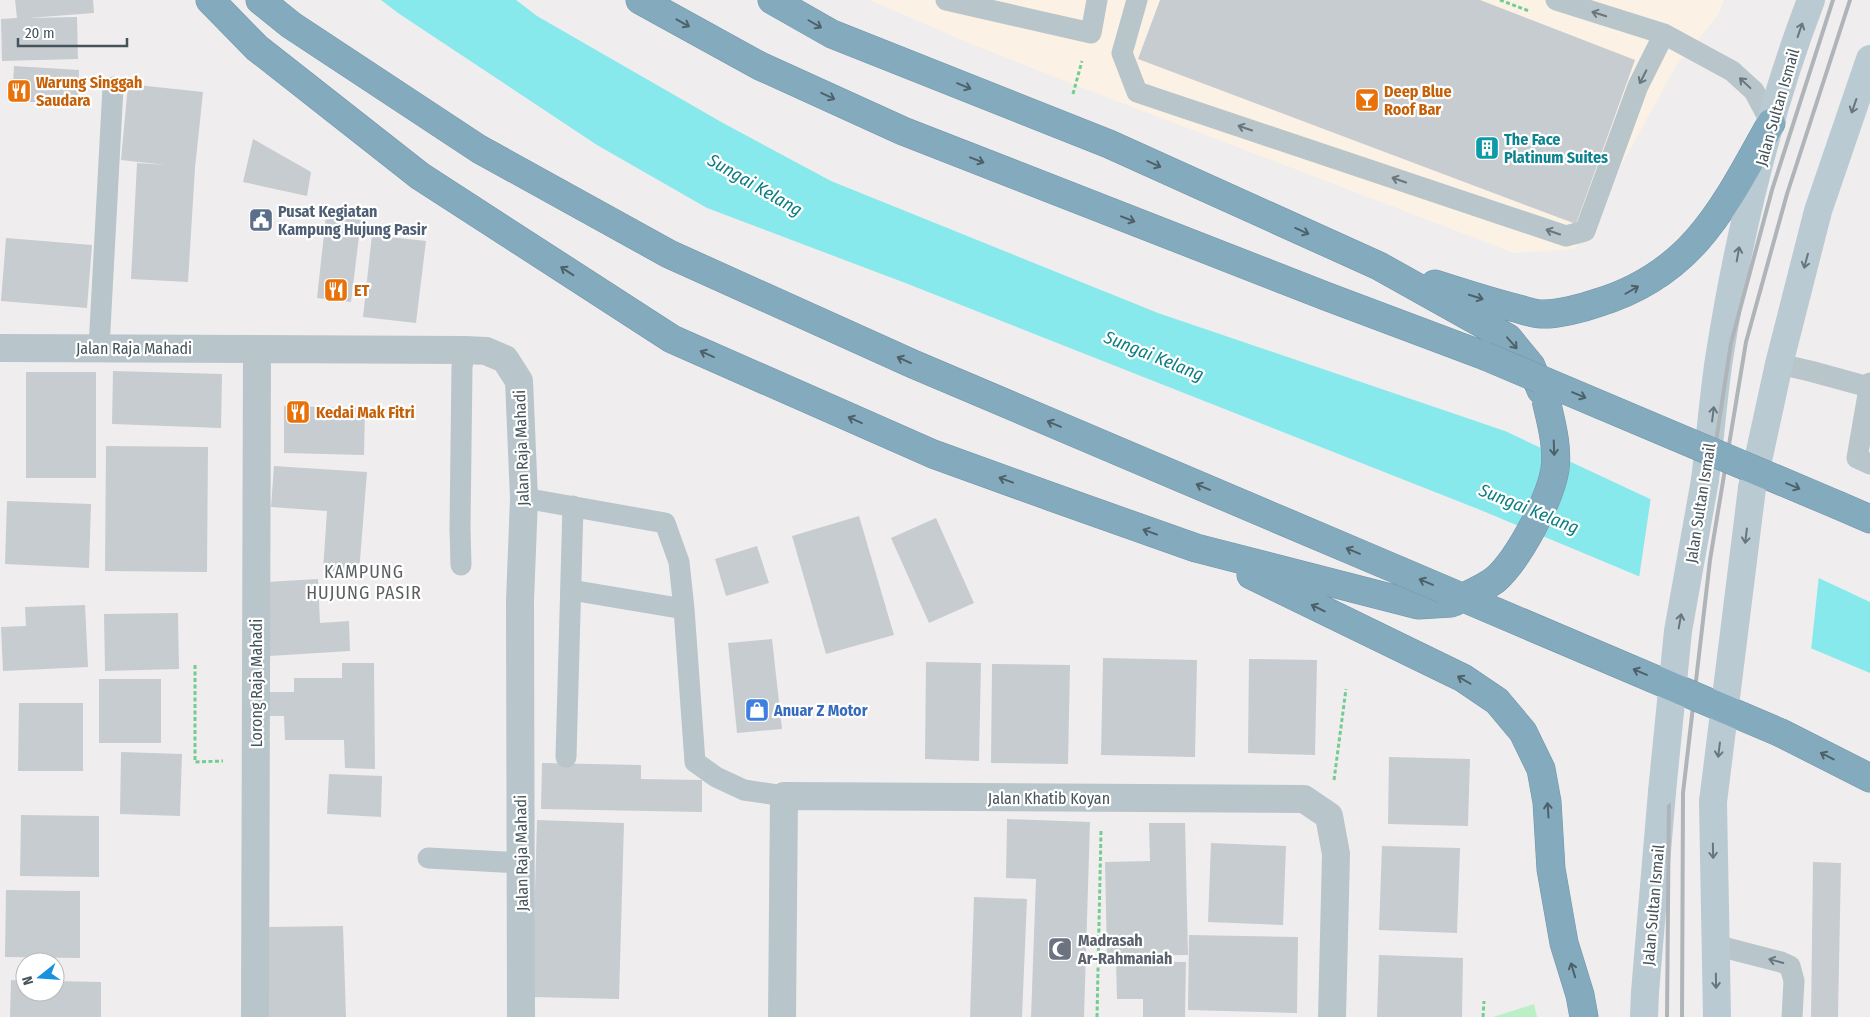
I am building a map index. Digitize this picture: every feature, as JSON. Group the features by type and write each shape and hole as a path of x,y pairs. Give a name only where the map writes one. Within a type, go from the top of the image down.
{"highway":[{"path":"210,0 257,48 420,176 672,338 933,454 1196,548 1418,605 1451,604 1495,580 1517,554 1549,491 1555,468 1554,430 1546,400 1531,366 1508,338 1379,266 1110,144 832,34 772,0"},
{"path":"260,0 291,25 480,149 669,254 913,364 1781,732 1870,778"},
{"path":"640,0 760,66 903,131 1328,297 1485,356 1870,519"},
{"path":"1379,266 1505,306 1542,314 1580,308 1622,296 1662,273 1697,242 1727,203 1771,123"},
{"path":"1196,548 1462,678 1497,701 1523,732 1541,769 1547,802 1551,869 1564,942 1580,995 1584,1017"}],"main road":[{"name":"Jalan Sultan Ismail","path":"1644,1017 1662,792 1678,631 1705,480 1719,360 1738,259 1771,123 1811,0"},
{"path":"1717,1017 1713,802 1752,488 1779,364 1818,211 1870,59"}],"street":[{"name":"Jalan Raja Mahadi","path":"0,348 465,350 486,351 505,359 519,381 524,498 520,610 519,755 522,864 521,1017"},
{"name":"Lorong Raja Mahadi","path":"255,1017 257,349"},
{"name":"Jalan Khatib Koyan","path":"784,796 1304,799 1329,816"},
{"path":"782,1017 784,796"},
{"path":"1329,816 1336,854 1332,1017"}],"lane":[{"path":"946,0 1091,33 1097,0"},
{"path":"1137,0 1122,54 1136,92 1566,236 1585,231 1638,86 1664,34"},
{"path":"1556,0 1664,34 1732,71 1754,91 1771,123"},
{"path":"99,348 113,87"},
{"path":"462,565 460,520 462,367 465,350"},
{"path":"1779,364 1869,385 1857,458 1870,464"},
{"path":"524,498 665,523 678,562 684,609 695,762 716,777 744,790 784,796"},
{"path":"566,757 573,506"},
{"path":"571,590 684,609"},
{"path":"428,858 522,864"},
{"path":"1715,945 1790,966 1794,982 1792,1017"}],"path":[{"path":"1072,99 1079,72"},
{"path":"196,665 195,762 256,759"},
{"path":"1329,816 1346,690"},
{"path":"1097,1017 1102,798"},
{"path":"1483,1017 1484,1001"}],"shaded area":[{"path":"870,0 1724,0 1718,15 1676,66 1575,249 1514,253 1083,88 964,41"}],"green space":[{"path":"1534,1004 1537,1017 1493,1017"}],"water":[{"name":"Sungai Kelang","path":"381,0 516,0 537,16 723,123 831,181 1158,313 1505,431 1870,602 1870,673 1478,509 908,284 707,208 597,145"}],"pier":[{"path":"1651,497 1819,575 1811,651 1639,578"}],"building":[{"path":"15,0 93,0 94,13 28,18 77,17 78,59 2,61 1,19 17,18"},
{"name":"The Face Platinum Suites","path":"1160,0 1480,0 1635,60 1576,224 1138,59"},
{"path":"14,66 79,70 78,104 12,101"},
{"path":"128,84 203,92 195,168 188,282 131,279 137,163 166,165 121,160"},
{"path":"253,139 311,172 307,196 243,182"},
{"path":"326,216 361,220 351,302 317,298"},
{"path":"372,235 426,241 416,323 363,317"},
{"path":"6,238 92,245 87,308 1,301"},
{"path":"113,371 222,374 221,428 112,424"},
{"path":"26,372 96,372 96,478 26,478"},
{"path":"284,406 365,408 364,455 284,453"},
{"path":"106,446 208,447 207,572 105,571"},
{"path":"274,466 367,472 359,573 323,570 327,511 271,507"},
{"path":"7,501 91,504 89,568 5,564"},
{"path":"859,516 894,635 826,654 792,536"},
{"path":"936,518 974,603 929,623 891,538"},
{"path":"757,546 769,583 726,596 715,559"},
{"path":"318,579 320,623 349,621 350,651 270,656 266,582"},
{"path":"85,605 88,667 3,671 1,627 26,626 25,607"},
{"path":"178,613 179,669 105,671 104,614"},
{"path":"772,639 782,729 737,733 728,643"},
{"path":"1103,658 1197,660 1195,757 1101,755"},
{"path":"1249,659 1317,660 1315,755 1248,753"},
{"path":"926,662 981,663 979,761 925,759"},
{"path":"342,663 374,663 375,769 345,768 344,740 285,740 284,716 269,716 268,692 294,692 294,678 342,678"},
{"path":"992,664 1070,665 1068,764 991,763"},
{"path":"99,679 161,679 161,743 99,743"},
{"path":"19,703 83,703 83,771 18,771"},
{"path":"121,752 182,754 180,816 120,814"},
{"path":"1389,757 1470,759 1468,826 1388,824"},
{"path":"542,763 641,765 641,779 702,780 702,812 541,809"},
{"path":"329,774 382,776 381,817 327,814"},
{"path":"21,815 99,816 99,877 20,876"},
{"name":"Madrasah Ar-Rahmaniah","path":"1007,819 1090,822 1084,1017 1031,1017 1036,879 1006,878"},
{"path":"537,820 624,823 619,999 532,997"},
{"path":"1149,823 1185,823 1188,955 1107,956 1105,862 1150,861"},
{"path":"1211,843 1286,846 1283,925 1208,922"},
{"path":"1382,846 1460,848 1457,933 1379,930"},
{"path":"1813,862 1841,863 1838,1017 1811,1017"},
{"path":"6,890 80,891 80,958 65,958 65,952 15,952 15,957 5,957"},
{"path":"974,897 1027,899 1022,1017 970,1017"},
{"path":"343,926 346,1017 269,1017 267,927"},
{"path":"1189,935 1298,937 1297,1013 1188,1010"},
{"path":"1379,955 1463,958 1462,1017 1377,1017"},
{"path":"1116,961 1186,962 1185,1017 1143,1017 1143,999 1117,999"},
{"path":"11,980 15,980 15,1002 65,1002 65,981 101,982 101,1017 10,1017"}],"railway":[{"path":"1667,1017 1669,792 1698,560 1731,343 1772,190 1833,0"},
{"path":"1682,1017 1683,793 1710,560 1746,342 1787,194 1850,0"}],"place":[{"name":"Warung Singgah Saudara","path":"19,91"},
{"name":"Deep Blue Roof Bar","path":"1367,100"},
{"name":"The Face Platinum Suites","path":"1487,148"},
{"name":"Pusat Kegiatan Kampung Hujung Pasir","path":"261,220"},
{"name":"ET","path":"336,290"},
{"name":"Kedai Mak Fitri","path":"298,412"},
{"name":"Anuar Z Motor","path":"757,710"},
{"name":"Madrasah Ar-Rahmaniah","path":"1060,949"}],"district":[{"name":"KAMPUNG HUJUNG PASIR","path":"364,582"}]}
